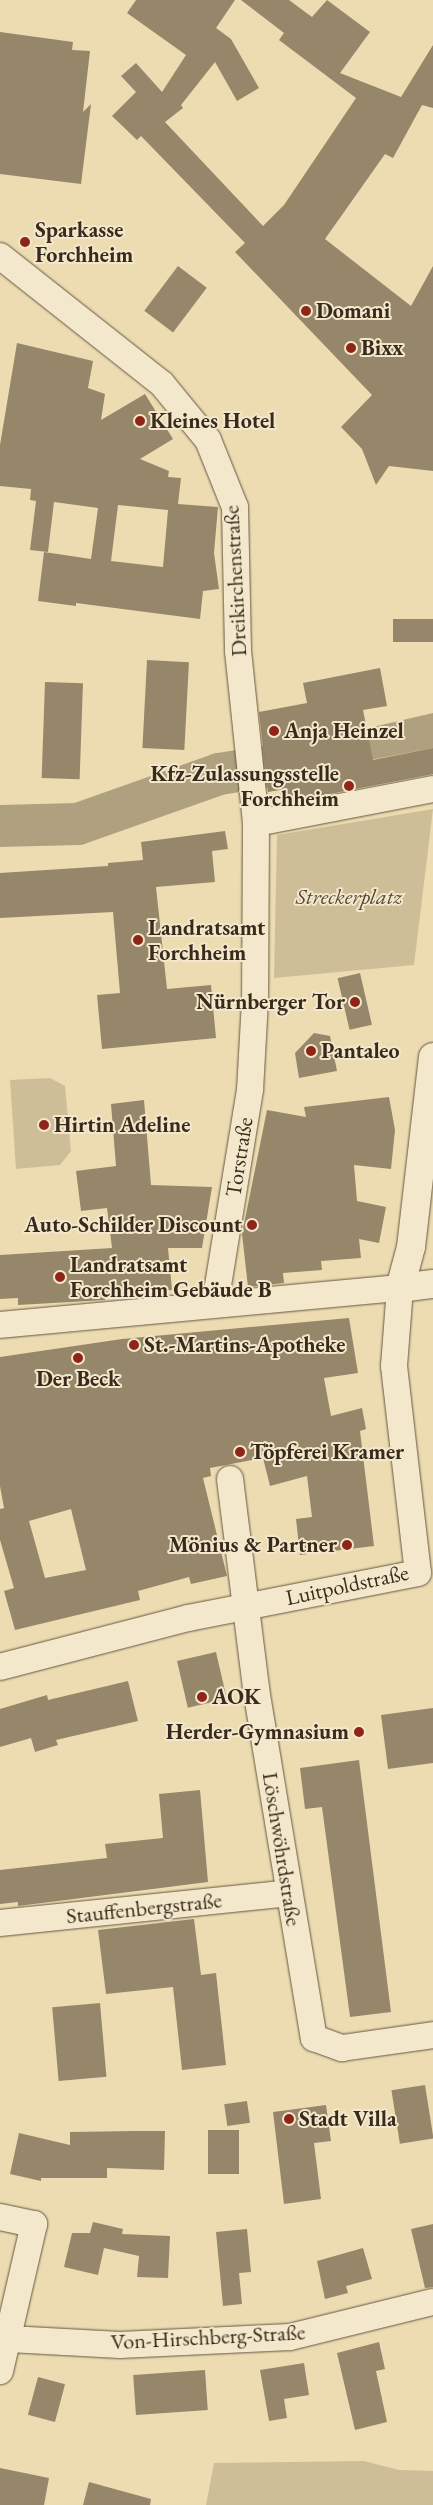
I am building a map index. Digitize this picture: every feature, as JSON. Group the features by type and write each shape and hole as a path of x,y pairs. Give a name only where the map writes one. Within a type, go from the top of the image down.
{"street":[{"name":"Dreikirchenstraße","path":"0,256 162,384 208,440 235,507 244,732 256,823"},
{"path":"256,823 433,789"},
{"name":"Torstraße","path":"215,1303 250,1090 254,1010 256,823"},
{"path":"400,1288 411,1247 433,1058"},
{"path":"0,1325 109,1317 215,1303 433,1284"},
{"name":"Luitpoldstraße","path":"0,1668 247,1605 418,1573 394,1366 400,1288"},
{"name":"Löschwöhrdstraße","path":"230,1479 256,1688 288,1893 314,2038 342,2048 433,2035"},
{"name":"Stauffenbergstraße","path":"0,1923 288,1893"},
{"path":"0,2217 34,2224 9,2339 0,2371"},
{"name":"Von-Hirschberg-Straße","path":"9,2339 120,2345 290,2337 433,2302"}],"green space":[{"name":"Streckerplatz","path":"433,809 414,965 274,978 277,835"},
{"path":"50,1078 65,1086 71,1151 60,1165 16,1169 10,1080"},
{"path":"364,2461 399,2470 433,2471 433,2505 206,2505 214,2463"}],"shaded area":[{"path":"433,713 433,748 339,766 334,736"}],"building":[{"path":"136,0 235,0 216,28 231,39 259,88 237,101 215,62 181,105 183,108 165,122 263,226 284,205 356,98 279,40 284,33 241,0 289,0 312,17 327,0 370,32 340,73 401,97 433,45 433,108 422,105 393,158 385,154 325,239 411,306 433,266 433,471 389,466 376,485 362,449 341,427 372,395 235,252 245,243 141,136 137,140 112,116 136,92 121,76 136,63 162,92 186,55 127,13"},
{"path":"0,32 73,42 72,50 90,51 83,112 91,104 81,184 0,174"},
{"path":"178,266 207,288 173,332 144,311"},
{"path":"17,343 93,361 88,388 105,394 101,420 145,394 173,439 140,459 169,471 168,477 181,478 178,504 218,507 214,553 219,589 203,591 200,619 76,603 76,606 38,601 44,552 91,559 98,508 54,502 48,552 30,550 36,501 30,500 31,489 0,486 0,445","holes":["118,505 168,510 163,567 111,561"]},
{"path":"393,619 433,619 433,642 393,642"},
{"path":"147,660 189,662 184,750 142,748"},
{"path":"380,668 387,706 363,710 373,760 433,748 433,774 282,803 280,790 268,792 259,712 307,703 303,683"},
{"path":"45,682 83,683 80,779 42,778"},
{"path":"225,831 228,849 212,851 215,882 156,887 167,989 211,985 216,1038 102,1049 97,995 120,993 113,912 0,918 0,873 108,866 108,863 143,860 141,842"},
{"name":"Nürnberger Tor","path":"360,973 372,1025 350,1030 338,978"},
{"path":"314,1033 330,1036 337,1071 299,1078 295,1053"},
{"path":"389,1097 395,1130 391,1169 354,1165 357,1201 386,1207 379,1243 359,1239 361,1258 321,1261 322,1270 283,1273 284,1283 248,1287 242,1234 267,1110 306,1117 304,1107"},
{"path":"144,1100 151,1185 212,1187 202,1248 168,1248 172,1290 105,1296 105,1300 18,1305 18,1298 0,1299 0,1255 112,1248 107,1208 81,1211 76,1171 116,1166 111,1104"},
{"path":"349,1318 358,1373 324,1378 331,1416 362,1408 366,1429 360,1431 374,1546 300,1555 296,1519 312,1517 307,1476 270,1486 263,1458 210,1468 211,1476 203,1478 227,1576 191,1584 189,1577 138,1591 140,1600 15,1630 4,1591 14,1588 0,1540 0,1509 4,1508 0,1486 0,1357 122,1339","holes":["71,1509 86,1570 45,1578 29,1521"]},
{"path":"216,1652 227,1699 188,1708 177,1661"},
{"path":"128,1681 138,1721 56,1740 58,1745 35,1752 31,1738 0,1747 0,1709 47,1695 48,1700"},
{"path":"433,1708 433,1763 388,1769 381,1715"},
{"path":"359,1760 391,2012 350,2017 322,1807 305,1809 300,1768"},
{"path":"200,1790 208,1882 18,1906 18,1902 0,1904 0,1870 107,1858 105,1844 163,1838 159,1794"},
{"path":"194,1919 201,1975 216,1973 226,2065 182,2070 173,1987 106,1994 98,1930"},
{"path":"100,2003 106,2077 59,2081 52,2007"},
{"path":"425,2085 433,2138 400,2144 391,2090"},
{"path":"247,2101 250,2123 227,2126 224,2104"},
{"path":"326,2105 331,2141 314,2143 321,2199 284,2204 273,2112"},
{"path":"208,2130 239,2130 239,2174 208,2174"},
{"path":"165,2131 164,2170 107,2168 107,2178 41,2178 41,2181 10,2174 19,2133 70,2145 70,2132"},
{"path":"93,2222 123,2229 122,2234 170,2236 168,2278 137,2277 139,2256 104,2248 98,2275 64,2267 72,2233 90,2233"},
{"path":"433,2224 433,2287 425,2288 411,2229"},
{"path":"247,2229 251,2272 239,2273 242,2304 223,2306 216,2232"},
{"path":"363,2248 372,2279 346,2286 348,2293 325,2299 317,2261"},
{"path":"379,2342 385,2369 376,2371 387,2422 355,2430 337,2353"},
{"path":"304,2363 309,2395 284,2399 287,2418 269,2421 260,2370"},
{"path":"205,2370 208,2410 136,2415 133,2375"},
{"path":"38,2377 65,2384 55,2422 28,2415"},
{"path":"0,2468 49,2478 44,2505 0,2505"},
{"path":"89,2482 151,2499 150,2505 83,2505"}],"waterway":[{"path":"0,826 78,824 219,774 263,767"}],"place":[{"name":"Sparkasse Forchheim","path":"25,242"},
{"name":"Domani","path":"306,311"},
{"name":"Bixx","path":"351,348"},
{"name":"Kleines Hotel","path":"140,421"},
{"name":"Anja Heinzel","path":"274,731"},
{"name":"Kfz-Zulassungsstelle Forchheim","path":"349,786"},
{"name":"Landratsamt Forchheim","path":"138,940"},
{"name":"Nürnberger Tor","path":"355,1002"},
{"name":"Pantaleo","path":"311,1051"},
{"name":"Hirtin Adeline","path":"44,1125"},
{"name":"Auto-Schilder Discount","path":"252,1225"},
{"name":"Landratsamt Forchheim Gebäude B","path":"60,1277"},
{"name":"St.-Martins-Apotheke","path":"134,1345"},
{"name":"Der Beck","path":"78,1358"},
{"name":"Töpferei Kramer","path":"240,1452"},
{"name":"Mönius & Partner","path":"347,1545"},
{"name":"AOK","path":"202,1697"},
{"name":"Herder-Gymnasium","path":"359,1732"},
{"name":"Stadt Villa","path":"289,2119"}]}
